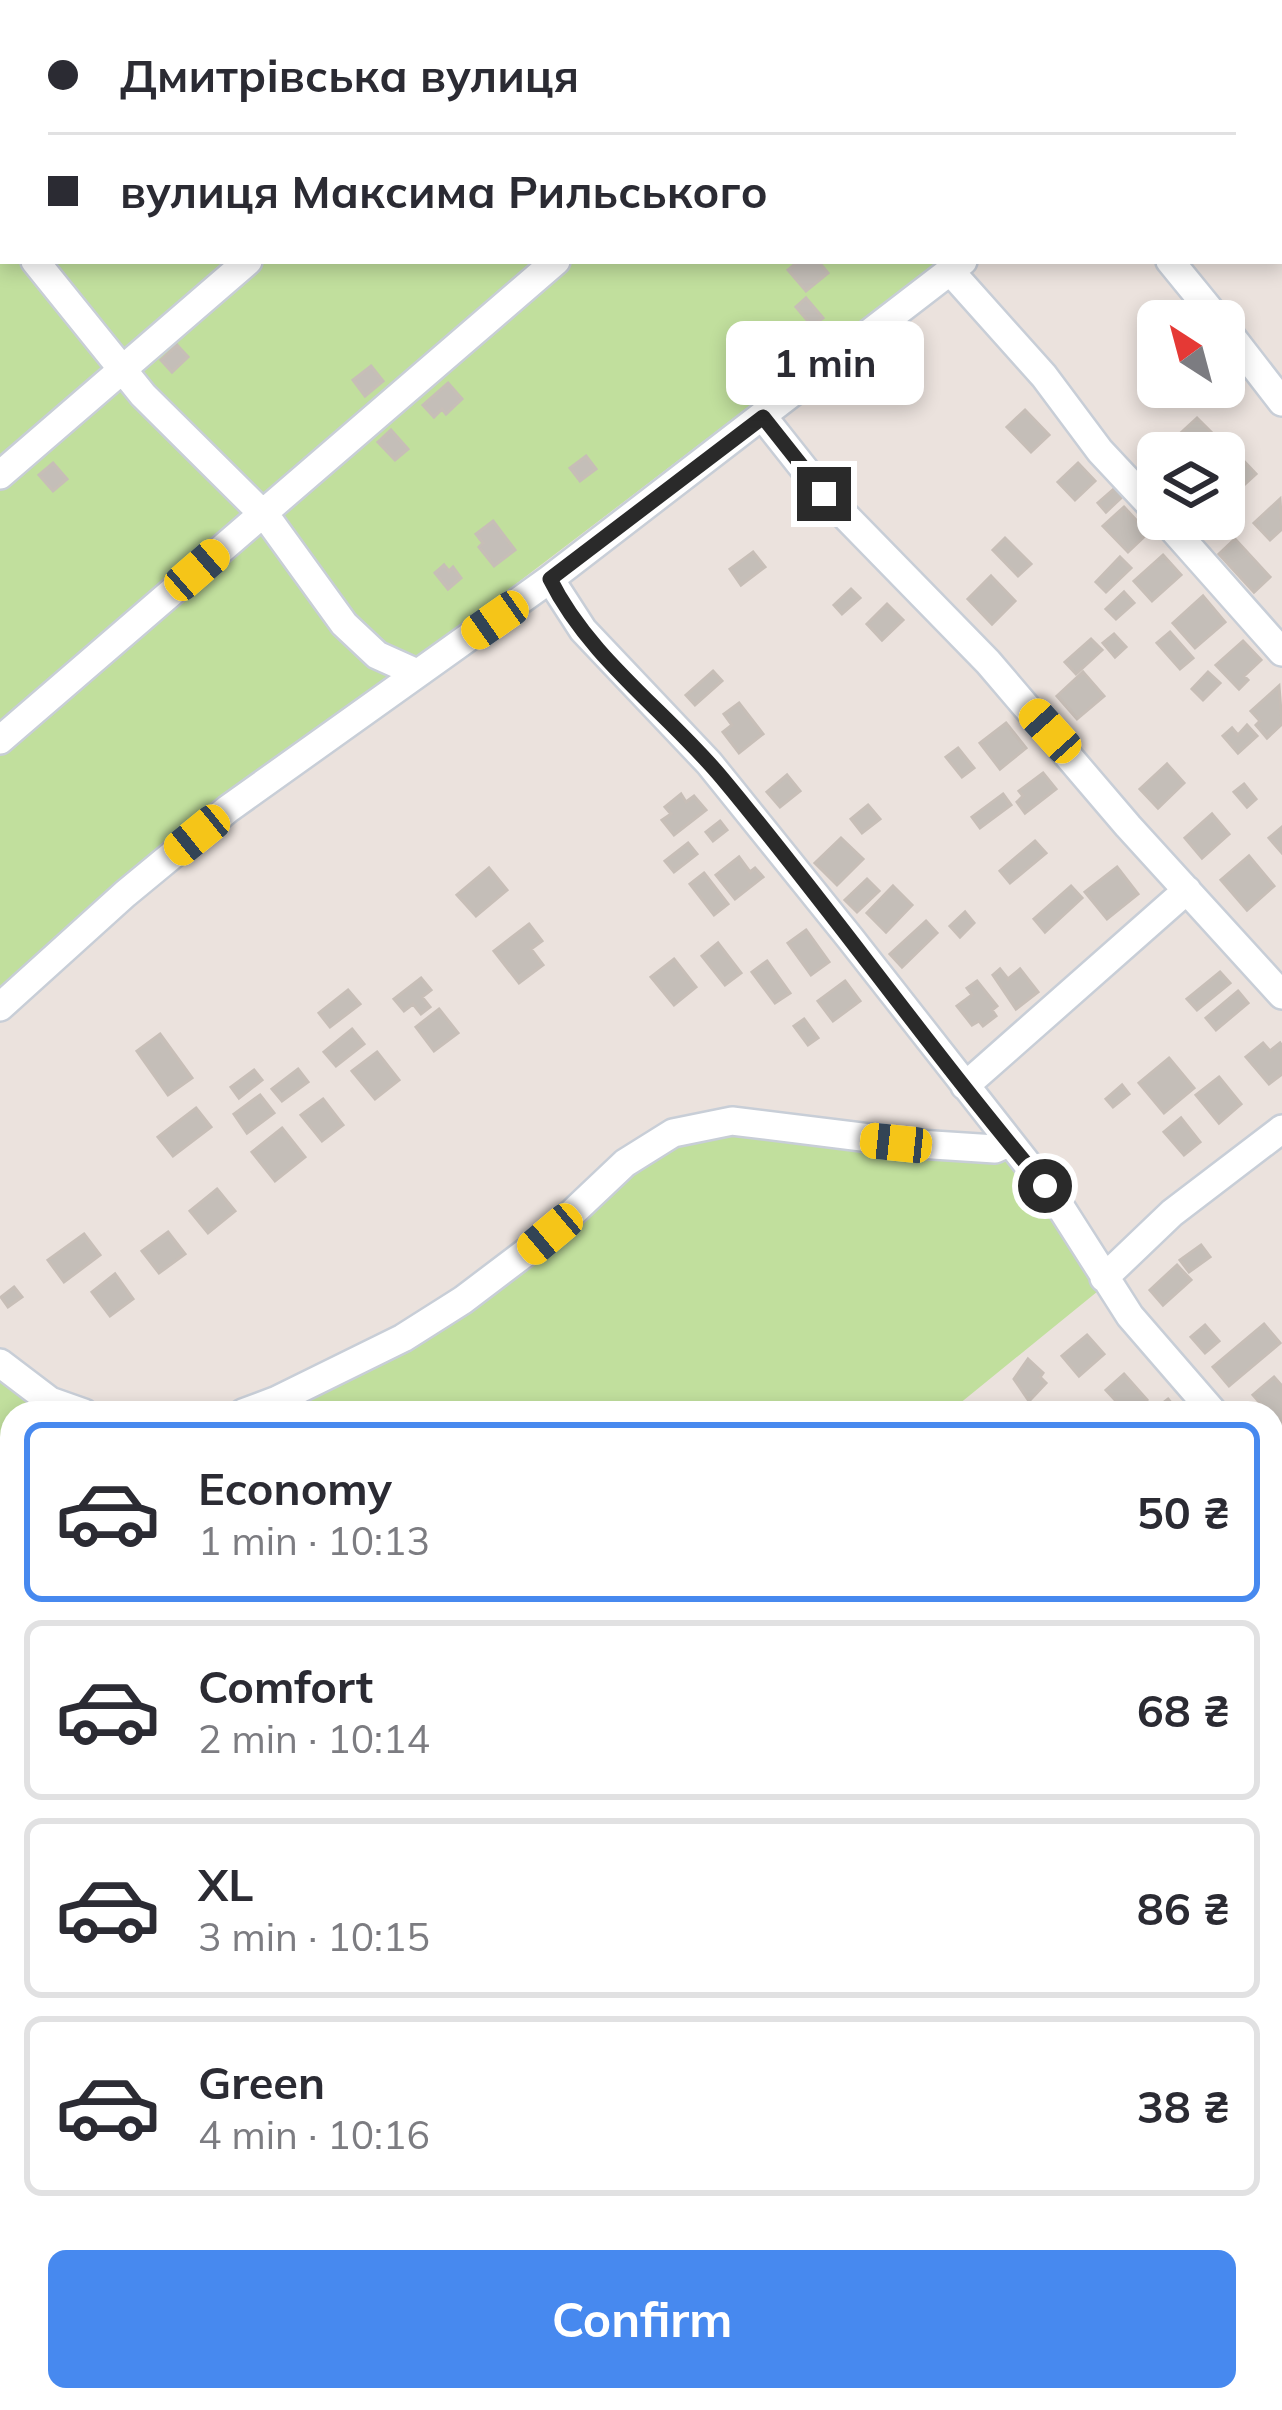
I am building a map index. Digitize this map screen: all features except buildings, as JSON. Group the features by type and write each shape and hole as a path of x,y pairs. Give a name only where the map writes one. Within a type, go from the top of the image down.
{"street":[{"path":"37,264 175,428 263,513 344,624 377,655 417,673"},
{"path":"0,475 245,264"},
{"path":"0,740 553,264"},
{"path":"1172,264 1202,300"},
{"path":"0,1007 197,835 550,579 957,266 1100,451 1137,490"},
{"path":"1245,355 1282,402"},
{"path":"763,417 824,494 988,662 1282,995"},
{"path":"1182,540 1282,652"},
{"path":"550,579 574,620 722,777 1068,1218 1104,1279 1154,1345 1203,1401"},
{"path":"965,1087 1187,890"},
{"path":"277,1401 403,1337 463,1300 550,1234 625,1162 673,1132 732,1121 918,1144 995,1149 1008,1143"},
{"path":"1104,1279 1172,1213 1277,1142"},
{"path":"0,1363 50,1401"}],"green space":[{"path":"0,264 936,264 386,683 0,994"},
{"path":"721,1128 1006,1153 1103,1287 963,1401 295,1401 393,1351 658,1146"},
{"path":"0,1369 49,1401 0,1401"}],"route":[{"path":"824,494 763,417 550,579 568,613 722,777 1045,1186"}]}
